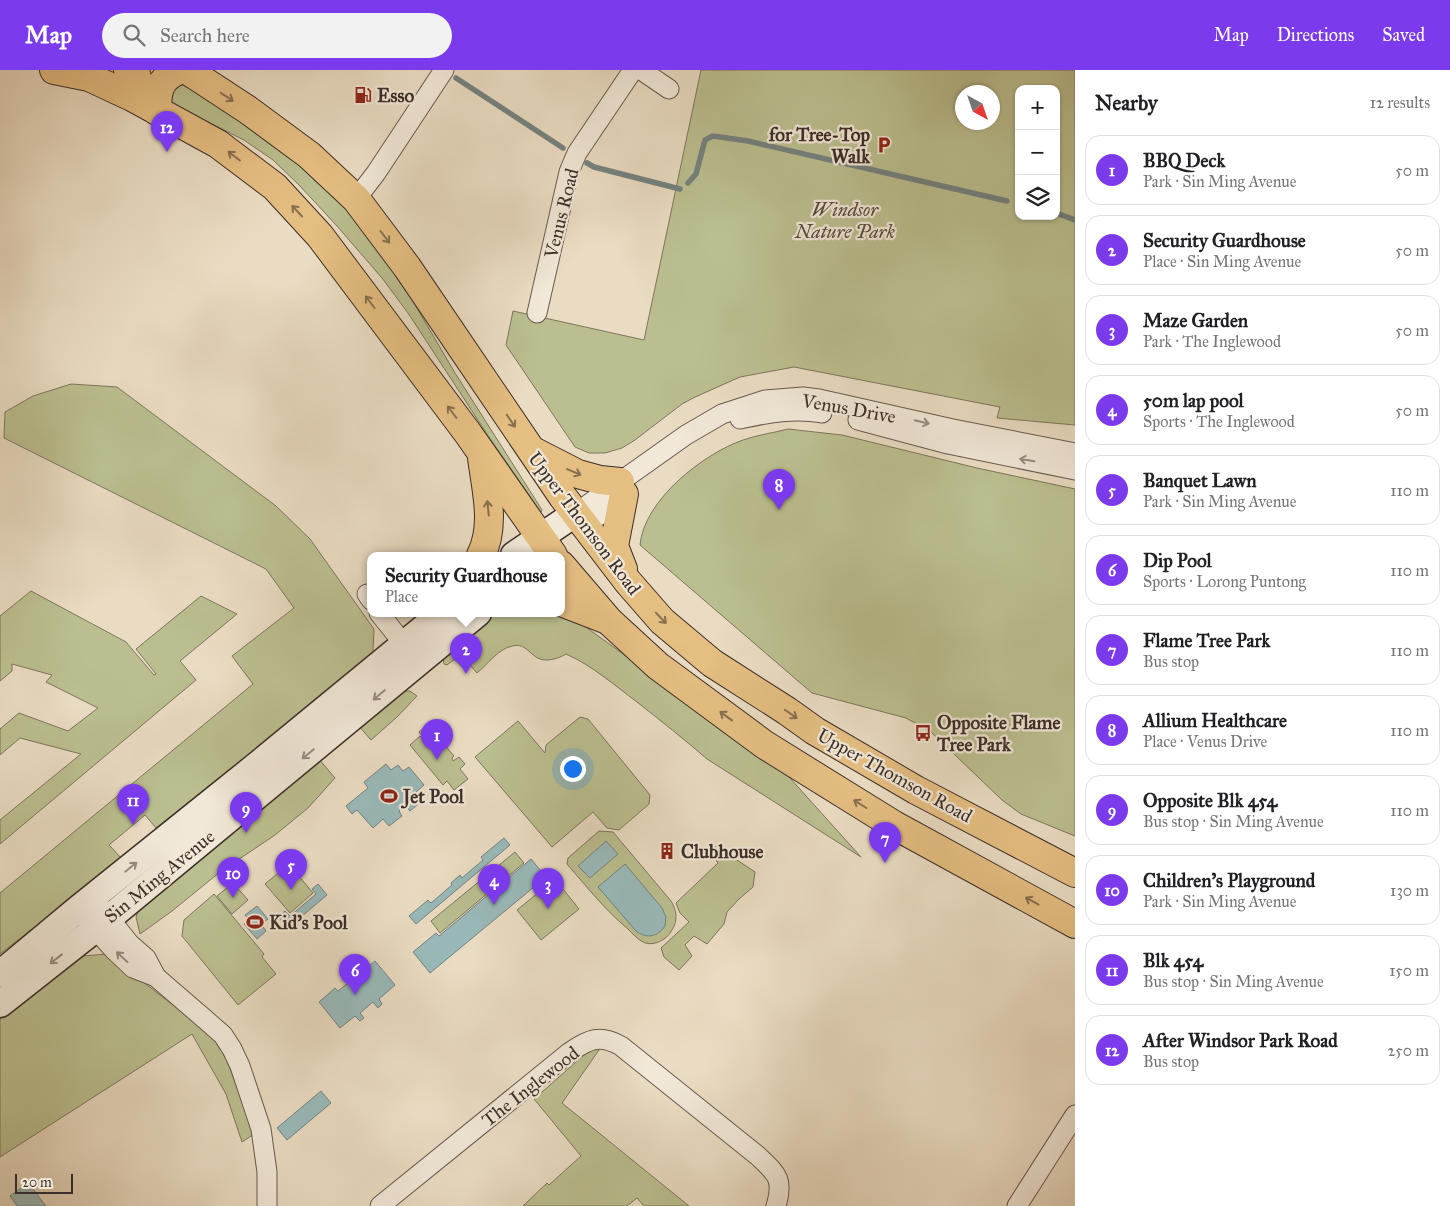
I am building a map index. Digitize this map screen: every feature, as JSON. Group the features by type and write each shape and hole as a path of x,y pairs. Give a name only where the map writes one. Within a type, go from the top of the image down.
{"main road":[{"name":"Upper Thomson Road","path":"54,70 90,77 134,98 218,144 275,187 320,236 481,451 551,552"},
{"path":"128,70 137,77 137,90 134,98"},
{"path":"158,111 157,98 161,82 180,70"},
{"name":"Upper Thomson Road","path":"187,70 248,110 309,155 356,198 407,267 531,451 628,582 662,621 712,663 815,731 916,790 1075,873"},
{"path":"481,451 489,518 487,544 483,552"},
{"path":"531,451 578,474 622,488 614,546 628,582"},
{"name":"Venus Drive","path":"554,552 581,519"},
{"name":"Upper Thomson Road","path":"565,569 609,620 658,666 765,745 894,824 1075,924"},
{"path":"565,604 609,620"},
{"name":"Sin Ming Avenue","path":"0,1004 102,923 411,653 439,617"},
{"name":"Sin Ming Avenue","path":"0,974 316,716 411,653 471,617"}],"street":[{"path":"356,198 376,174 444,70"},
{"name":"Venus Road","path":"537,313 569,172 577,153 633,70"},
{"path":"641,70 669,89"},
{"name":"Venus Drive","path":"581,519 686,435 724,420 765,400 803,397 819,399 953,429 1075,453"},
{"name":"Venus Drive","path":"724,420 740,419 765,413 803,410 847,417 948,444 1075,470"},
{"path":"383,617 411,653"},
{"path":"85,903 102,923 133,968 156,977 208,1020 223,1035 232,1049 240,1066 261,1129 267,1165 267,1206"},
{"name":"The Inglewood","path":"380,1206 570,1052 585,1042 596,1039 610,1040 621,1046 758,1156 773,1170 778,1179 780,1191 776,1206"},
{"path":"1017,1206 1075,1115"}],"green space":[{"name":"Windsor Nature Park","path":"701,70 1075,70 1075,425 997,418 1000,407 794,367 740,377 682,404 622,448 605,453 589,453 575,447 506,345 513,311 644,340"},
{"path":"174,81 212,99 260,128 345,206 397,274 455,373 542,510 541,512 487,434 408,313 382,278 337,226 273,160 244,140 170,103"},
{"path":"71,384 117,387 276,506 310,539 374,629 372,671 308,707 156,828 145,815 109,845 122,859 0,954 0,893 253,684 232,656 294,608 266,569 4,438 5,412 33,396"},
{"path":"788,429 842,435 977,468 1075,489 1075,836 1021,814 1002,800 931,732 906,718 812,693 640,545 644,528 652,512 678,481 694,468 711,456 743,440"},
{"path":"31,591 126,642 154,675 156,674 136,649 201,596 237,614 180,661 196,680 0,844 0,820 81,754 20,738 0,755 0,729 19,713 68,731 98,708 46,682 52,675 12,664 12,671 0,681 0,616"},
{"path":"565,615 583,625 780,767 861,857 707,759 603,676 566,654 555,659 543,660 525,648 516,645 502,650 477,673 470,665 464,669 455,659 447,665 444,664 445,652 488,617 565,617"},
{"path":"400,691 410,691 417,696 371,740 358,725"},
{"path":"580,717 588,719 650,795 649,804 619,830 607,828 593,812 552,847 475,757 518,721 545,753 546,745"},
{"path":"425,727 435,739 438,737 454,756 452,758 453,761 459,757 465,764 460,769 468,779 454,790 447,781 443,785 410,745 420,736 432,749 419,732"},
{"path":"318,758 335,778 308,808 275,835 220,872 140,934 136,917 141,903"},
{"path":"599,831 613,832 671,901 675,908 676,919 670,934 663,940 651,944 639,939 604,906 567,864 568,858"},
{"path":"716,846 755,872 753,887 727,912 724,924 707,944 694,936 685,945 692,956 679,970 664,957 661,948 689,922 680,913 676,903 718,863 712,854"},
{"path":"515,852 524,863 440,933 431,921"},
{"path":"289,864 313,893 290,913 265,884"},
{"path":"555,879 579,909 541,940 517,910"},
{"path":"233,883 248,900 232,914 217,896"},
{"path":"214,894 264,954 262,957 276,974 238,1005 182,936 184,920"},
{"path":"107,954 191,1019 215,1041 226,1058 254,1134 242,1142 226,1094 192,1034 0,1157 0,1019 83,956"},
{"path":"594,1049 599,1050 562,1103 689,1206 644,1206 637,1198 627,1206 523,1206 547,1183 549,1185 581,1156 534,1099 584,1055"}],"water":[{"name":"Jet Pool","path":"386,764 391,770 398,765 403,771 409,767 424,785 416,792 423,800 410,811 405,805 399,811 402,816 389,826 383,819 373,828 357,810 352,814 346,806 368,788 364,782"},
{"path":"504,838 510,845 416,924 409,916 428,900 431,903 452,885 451,883 460,875 462,878 483,860 481,857"},
{"path":"606,841 618,854 590,878 578,866"},
{"path":"531,859 546,877 430,973 413,952 436,933 439,936"},
{"path":"625,864 662,908 666,917 665,926 655,935 648,936 636,931 598,887"},
{"path":"318,884 327,895 288,928 278,917 285,911 290,916 316,894 312,889"},
{"name":"Kid's Pool","path":"257,906 268,919 261,924 266,931 257,939 244,924 249,920 245,915"},
{"path":"375,961 395,985 379,999 382,1004 378,1008 373,1002 360,1013 364,1018 360,1021 355,1016 340,1028 319,1002 335,988 338,991 353,979 350,974 364,963 368,967"},
{"path":"321,1091 331,1103 287,1140 277,1128"},
{"path":"28,1183 46,1206 17,1206 10,1196"}],"waterway":[{"path":"456,78 563,148"},
{"path":"688,183 696,174 705,140 713,136 748,141 1007,201"},
{"path":"587,163 594,167 680,189"},
{"path":"1060,214 1075,220"}],"place":[{"name":"Esso","path":"363,95"},
{"name":"for Tree-Top Walk","path":"884,145"},
{"name":"After Windsor Park Road","path":"167,152"},
{"name":"Allium Healthcare","path":"779,510"},
{"name":"Security Guardhouse","path":"466,674"},
{"name":"Opposite Flame Tree Park","path":"923,733"},
{"name":"BBQ Deck","path":"437,760"},
{"name":"Jet Pool","path":"389,796"},
{"name":"Blk 454","path":"133,825"},
{"name":"Opposite Blk 454","path":"246,833"},
{"name":"Clubhouse","path":"667,851"},
{"name":"Flame Tree Park","path":"885,863"},
{"name":"Banquet Lawn","path":"291,890"},
{"name":"Children's Playground","path":"233,898"},
{"name":"50m lap pool","path":"494,905"},
{"name":"Maze Garden","path":"548,909"},
{"name":"Kid's Pool","path":"255,922"},
{"name":"Dip Pool","path":"355,995"}]}
